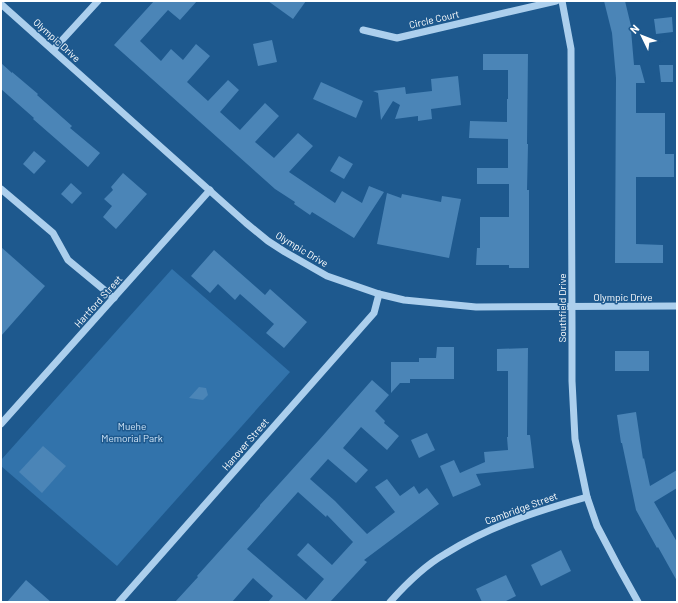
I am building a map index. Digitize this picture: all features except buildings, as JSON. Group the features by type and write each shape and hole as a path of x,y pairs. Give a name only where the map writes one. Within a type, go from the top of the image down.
{"street":[{"path":"53,50 98,1"},
{"name":"Circle Court","path":"363,30 397,38 556,1"},
{"name":"Southfield Drive","path":"562,1 571,50 572,381 575,439 587,497 597,526 638,602"},
{"name":"Olympic Drive","path":"1,4 246,223 268,241 327,276 379,294 404,300 476,307 677,306"},
{"path":"1,189 52,233 68,260 114,298"},
{"name":"Hartford Street","path":"1,424 210,190"},
{"name":"Hanover Street","path":"119,602 374,313 379,294"},
{"name":"Cambridge Street","path":"390,602 404,587 444,554 487,530 560,504 587,497"}],"green space":[{"name":"Muehe Memorial Park","path":"172,269 290,372 117,566 1,466 1,460"}]}
